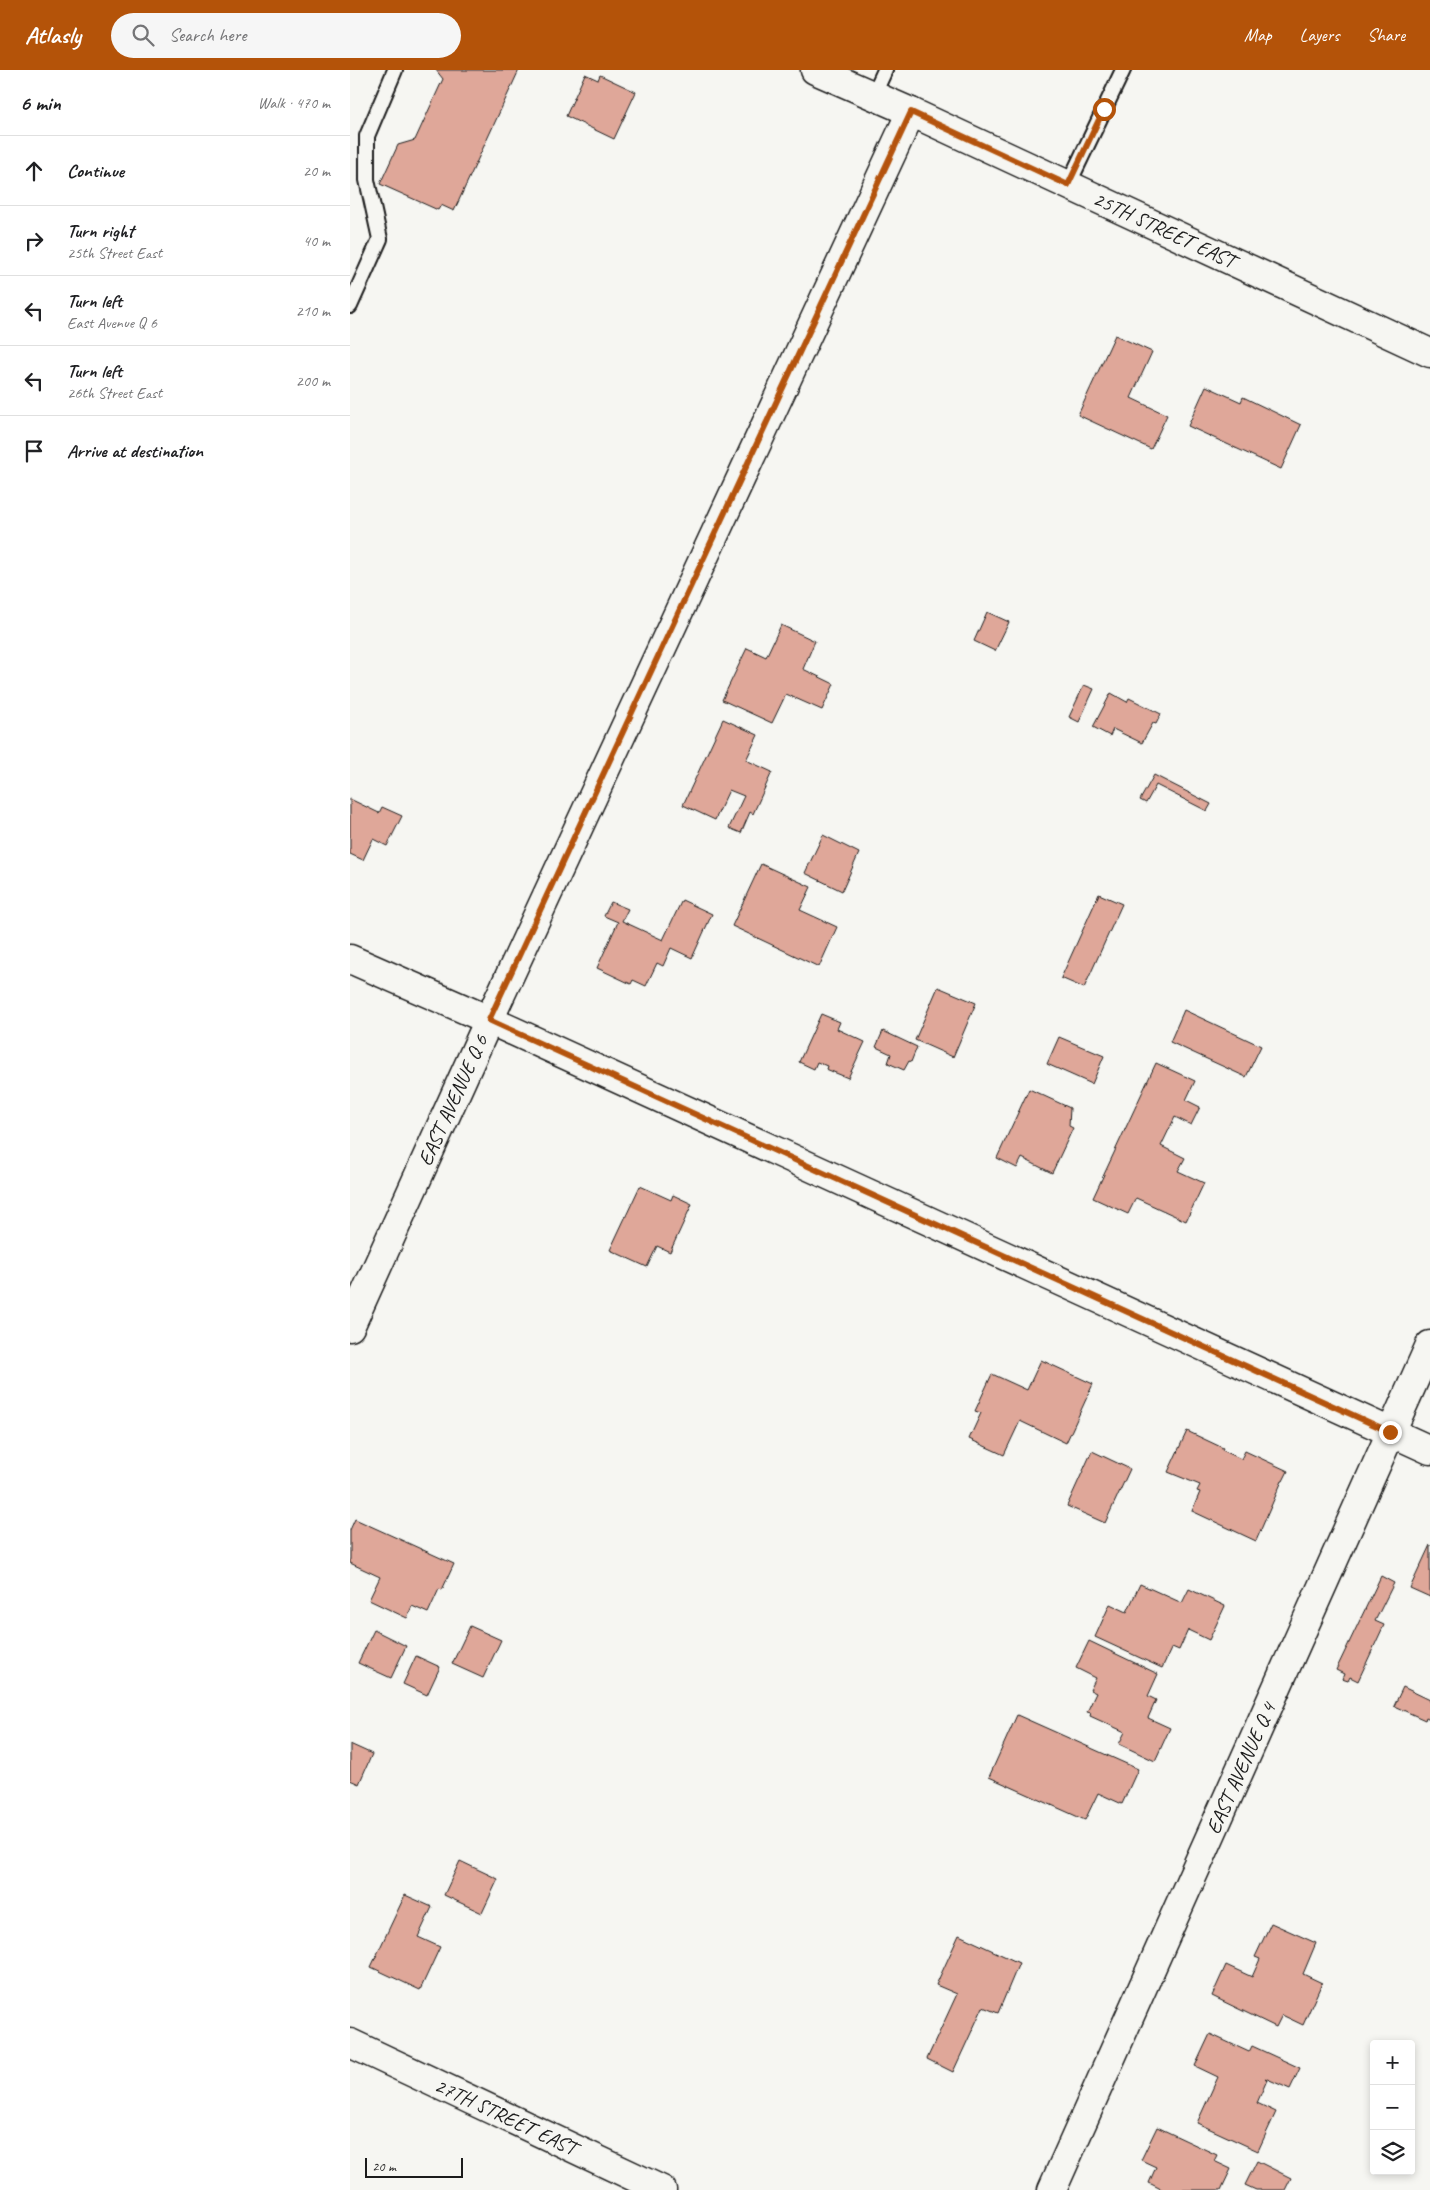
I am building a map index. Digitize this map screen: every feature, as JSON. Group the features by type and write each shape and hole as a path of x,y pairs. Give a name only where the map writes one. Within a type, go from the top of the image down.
{"street":[{"name":"25TH STREET EAST","path":"815,70 911,112 1430,353"},
{"name":"EAST AVENUE Q 6","path":"350,1327 489,1020 911,112"},
{"path":"350,959 489,1020 1430,1450"},
{"name":"EAST AVENUE Q 4","path":"1052,2190 1430,1344"},
{"name":"27TH STREET EAST","path":"350,2043 662,2190"}],"lane":[{"path":"350,306 380,239 367,180 367,136 395,70"},
{"path":"873,96 885,70"},
{"path":"1068,185 1123,70"}],"building":[{"path":"436,70 519,70 454,211 441,205 438,210 380,184 398,145 415,140 443,79"},
{"path":"585,74 598,80 600,75 636,92 614,139 566,116"},
{"path":"1115,335 1152,352 1131,398 1167,415 1151,449 1078,415"},
{"path":"1206,386 1241,402 1243,397 1301,425 1281,469 1188,426"},
{"path":"987,612 1009,622 995,651 974,641"},
{"path":"781,625 815,641 803,669 834,684 822,710 786,694 772,723 722,700 747,648 766,657"},
{"path":"1084,685 1094,689 1079,722 1069,717"},
{"path":"1111,693 1127,702 1129,698 1161,714 1156,724 1153,723 1142,743 1113,729 1110,736 1093,727"},
{"path":"723,719 758,735 746,760 772,772 753,814 750,812 741,833 729,828 744,796 729,790 715,820 683,805"},
{"path":"1154,775 1211,804 1207,811 1156,785 1146,803 1140,800"},
{"path":"350,799 379,813 382,807 402,816 387,846 373,839 363,860 350,854"},
{"path":"823,835 859,853 842,891 805,873"},
{"path":"761,864 811,887 800,910 837,927 819,967 732,926"},
{"path":"1099,894 1122,904 1084,988 1061,978"},
{"path":"682,900 712,914 692,958 671,948 663,966 657,963 646,986 633,980 631,984 597,968 618,922 604,916 611,902 628,909 622,921 663,940"},
{"path":"938,987 976,1003 953,1057 915,1040"},
{"path":"1184,1010 1261,1046 1246,1077 1170,1042"},
{"path":"821,1014 840,1022 837,1029 865,1042 848,1078 826,1069 827,1066 817,1062 814,1069 799,1062"},
{"path":"883,1031 917,1047 911,1062 909,1061 904,1070 888,1063 891,1054 876,1047"},
{"path":"1059,1037 1104,1056 1092,1084 1047,1064"},
{"path":"1156,1063 1195,1081 1186,1100 1200,1107 1191,1125 1175,1117 1161,1146 1185,1158 1178,1171 1204,1183 1186,1221 1136,1198 1128,1214 1093,1198"},
{"path":"1029,1089 1070,1108 1069,1126 1073,1128 1052,1173 1022,1158 1017,1168 997,1158"},
{"path":"640,1186 671,1200 673,1195 692,1204 670,1252 657,1246 647,1267 610,1250"},
{"path":"1041,1360 1093,1384 1066,1443 1020,1421 1004,1455 969,1439 981,1413 975,1411 992,1374 1027,1390"},
{"path":"1187,1431 1241,1459 1245,1451 1288,1471 1256,1541 1192,1511 1200,1492 1197,1491 1200,1485 1168,1472"},
{"path":"1092,1451 1130,1469 1105,1523 1067,1506"},
{"path":"355,1519 454,1564 442,1590 439,1589 428,1613 412,1606 407,1618 369,1600 380,1577 350,1563 350,1530"},
{"path":"1430,1545 1430,1597 1410,1588"},
{"path":"1381,1576 1394,1583 1375,1621 1384,1625 1358,1681 1350,1677 1348,1681 1342,1679 1344,1674 1336,1670"},
{"path":"1140,1584 1182,1603 1189,1589 1225,1606 1209,1640 1188,1630 1179,1650 1172,1647 1162,1668 1095,1637 1110,1604 1127,1612"},
{"path":"470,1626 501,1640 483,1678 452,1664"},
{"path":"374,1630 406,1646 391,1678 358,1663"},
{"path":"1089,1641 1158,1674 1148,1696 1156,1700 1148,1718 1170,1728 1155,1761 1119,1744 1125,1732 1090,1716 1091,1713 1087,1712 1096,1693 1090,1690 1096,1678 1076,1668"},
{"path":"416,1656 440,1667 427,1695 403,1684"},
{"path":"1403,1687 1430,1700 1430,1719 1426,1717 1425,1720 1394,1706"},
{"path":"1017,1715 1138,1769 1122,1804 1098,1793 1085,1820 989,1777"},
{"path":"350,1744 372,1754 359,1784 350,1780"},
{"path":"460,1861 498,1879 482,1913 444,1895"},
{"path":"405,1895 432,1907 418,1937 440,1947 420,1990 371,1967"},
{"path":"1271,1923 1316,1943 1303,1974 1322,1983 1303,2025 1282,2015 1276,2027 1212,1996 1226,1965 1252,1977 1260,1959 1255,1957"},
{"path":"959,1935 1019,1963 998,2013 983,2007 953,2072 927,2059 957,1994 936,1985"},
{"path":"1210,2034 1249,2052 1252,2046 1300,2068 1290,2089 1265,2078 1267,2080 1257,2103 1276,2112 1258,2151 1197,2123 1218,2077 1195,2066"},
{"path":"1157,2127 1217,2155 1214,2161 1231,2169 1221,2190 1163,2190 1149,2183 1156,2167 1141,2160"},
{"path":"1257,2161 1291,2178 1285,2190 1256,2190 1245,2185"}],"route":[{"path":"1104,109 1068,185 911,112 489,1020 1390,1432"}]}
